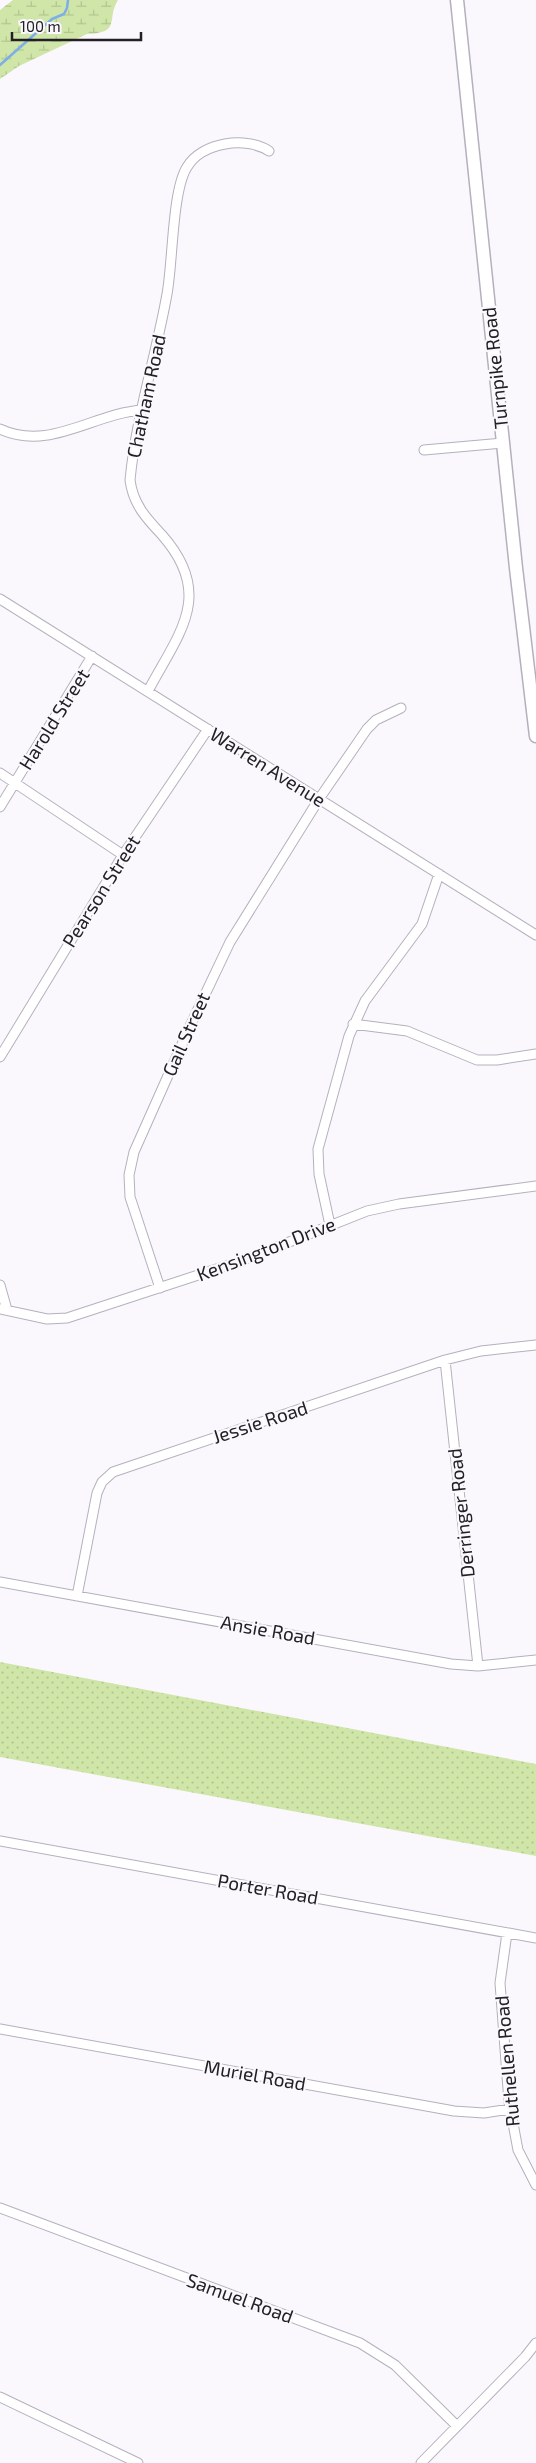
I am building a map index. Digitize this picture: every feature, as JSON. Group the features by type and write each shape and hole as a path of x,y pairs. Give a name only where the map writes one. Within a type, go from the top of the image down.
{"main road":[{"name":"Turnpike Road","path":"457,0 503,444 536,736"}],"street":[{"name":"Chatham Road","path":"148,691 184,623 190,598 185,569 169,544 143,515 131,490 131,467 168,292 183,174 195,157 210,148 247,143 258,144 269,152"},
{"path":"0,428 23,436 48,436 117,414 143,410"},
{"path":"424,450 503,444"},
{"name":"Warren Avenue","path":"0,599 536,935"},
{"name":"Harold Street","path":"0,807 92,656"},
{"name":"Gail Street","path":"160,1288 130,1198 129,1174 134,1152 224,954 319,799 371,724 401,708"},
{"name":"Pearson Street","path":"0,1057 123,855 208,729"},
{"path":"0,773 123,855"},
{"path":"330,1225 318,1174 318,1149 353,1024 372,990 418,932 426,916 439,874"},
{"path":"353,1024 407,1031 477,1060 497,1060 536,1054"},
{"name":"Kensington Drive","path":"3,1310 46,1319 67,1318 244,1260 367,1211 400,1204 536,1186"},
{"path":"0,1285 3,1310"},
{"name":"Jessie Road","path":"77,1596 96,1493 102,1482 111,1474 445,1360 481,1352 536,1345"},
{"name":"Derringer Road","path":"445,1360 478,1666"},
{"name":"Ansie Road","path":"0,1582 451,1664 478,1666 536,1660"},
{"name":"Porter Road","path":"0,1841 536,1938"},
{"name":"Ruthellen Road","path":"507,1933 500,1983 510,2109 518,2150 536,2185"},
{"name":"Muriel Road","path":"0,2029 454,2111 484,2112 510,2109"},
{"name":"Samuel Road","path":"0,2208 360,2343 395,2365 458,2426"},
{"path":"422,2463 525,2357 536,2343"},
{"path":"0,2397 138,2463"}],"green space":[{"path":"13,0 118,0 111,24 105,31 87,34 19,66 0,79 0,10"},
{"path":"0,1662 536,1764 536,1856 0,1757"}],"waterway":[{"path":"0,65 52,19 64,14 68,0"}]}
